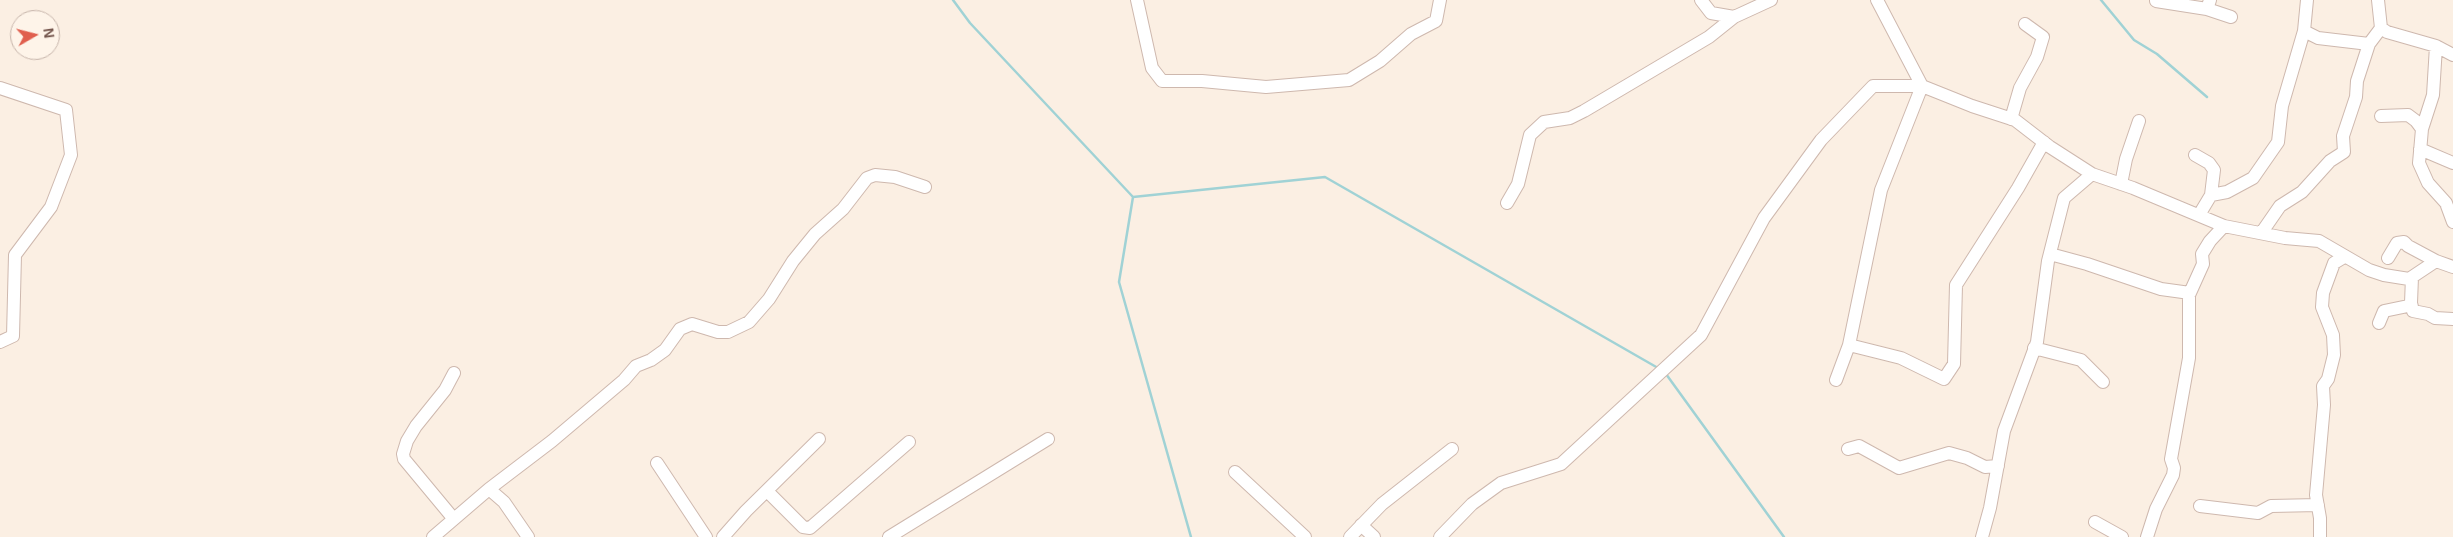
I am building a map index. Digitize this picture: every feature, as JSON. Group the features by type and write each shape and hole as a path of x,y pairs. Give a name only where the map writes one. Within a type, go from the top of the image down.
{"street":[{"path":"1137,0 1152,68 1162,81 1202,81 1266,87 1348,80 1380,61 1411,34 1436,21 1440,0"},
{"path":"1701,0 1711,13 1734,18"},
{"path":"1508,203 1518,184 1530,135 1544,122 1570,118 1584,111 1709,37 1734,18 1770,0"},
{"path":"1836,380 1849,345 1881,190 1922,86 1877,0"},
{"path":"2210,196 2227,192 2252,178 2278,142 2282,106 2304,31 2307,0"},
{"path":"2262,232 2280,206 2302,192 2330,161 2344,152 2342,136 2356,97 2358,81 2369,44 2381,28 2378,0"},
{"path":"2156,1 2208,5 2231,17"},
{"path":"2010,119 2020,88 2037,56 2043,37 2025,24"},
{"path":"2381,28 2393,34 2436,46 2453,55"},
{"path":"2304,31 2318,38 2369,44"},
{"path":"2436,46 2433,96 2422,129 2419,162 2422,173 2446,204 2453,222"},
{"path":"1440,537 1472,504 1501,483 1561,464 1701,335 1764,218 1821,140 1873,86 1922,86 2010,119 2092,174 2224,226 2285,238 2319,240 2334,247 2344,257 2376,273 2409,279 2436,261"},
{"path":"0,88 66,110 71,155 51,207 15,255 12,336 0,342"},
{"path":"2381,116 2408,115 2422,129"},
{"path":"2120,184 2139,121"},
{"path":"1849,345 1900,358 1944,379 1954,364 1956,285 2018,188 2044,142"},
{"path":"2420,149 2453,164"},
{"path":"2195,155 2210,163 2214,170 2210,196 2199,215"},
{"path":"1982,537 2004,431 2034,348 2050,254 2064,198 2092,174"},
{"path":"434,537 453,518 552,441 624,380 636,366 651,360 665,350 680,329 692,324 718,332 728,332 749,322 769,299 793,261 814,234 843,210 867,178 875,175 895,177 925,187"},
{"path":"2147,537 2156,509 2173,475 2174,468 2171,459 2189,358 2190,293 2203,264 2202,254 2210,241 2224,226"},
{"path":"2388,258 2397,243 2404,242 2436,261 2453,267"},
{"path":"2050,254 2161,289 2190,293"},
{"path":"2320,537 2316,495 2324,405 2323,386 2328,379 2334,355 2333,335 2322,307 2323,293 2334,263 2344,257"},
{"path":"2412,277 2411,302 2413,310 2435,318 2453,319"},
{"path":"2379,323 2384,311 2408,306 2411,302"},
{"path":"2034,348 2081,360 2103,382"},
{"path":"453,518 404,459 403,454 407,441 416,426 445,390 454,373"},
{"path":"889,537 1048,439"},
{"path":"723,537 746,511 819,440"},
{"path":"767,492 803,526 810,528 909,442"},
{"path":"1848,449 1859,446 1899,468 1949,453 1967,458 1985,467 1998,466"},
{"path":"1350,537 1382,504 1452,449"},
{"path":"657,463 706,537"},
{"path":"1236,472 1305,537"},
{"path":"489,489 504,502 528,537"},
{"path":"2200,506 2258,513 2271,506 2318,505"},
{"path":"2095,522 2122,537"},
{"path":"1361,526 1374,537"}],"waterway":[{"path":"953,0 970,23 1133,197 1325,177 1658,368"},
{"path":"2101,0 2134,40 2157,54 2207,97"},
{"path":"1133,197 1119,282 1191,537"},
{"path":"1666,374 1784,537"}]}
